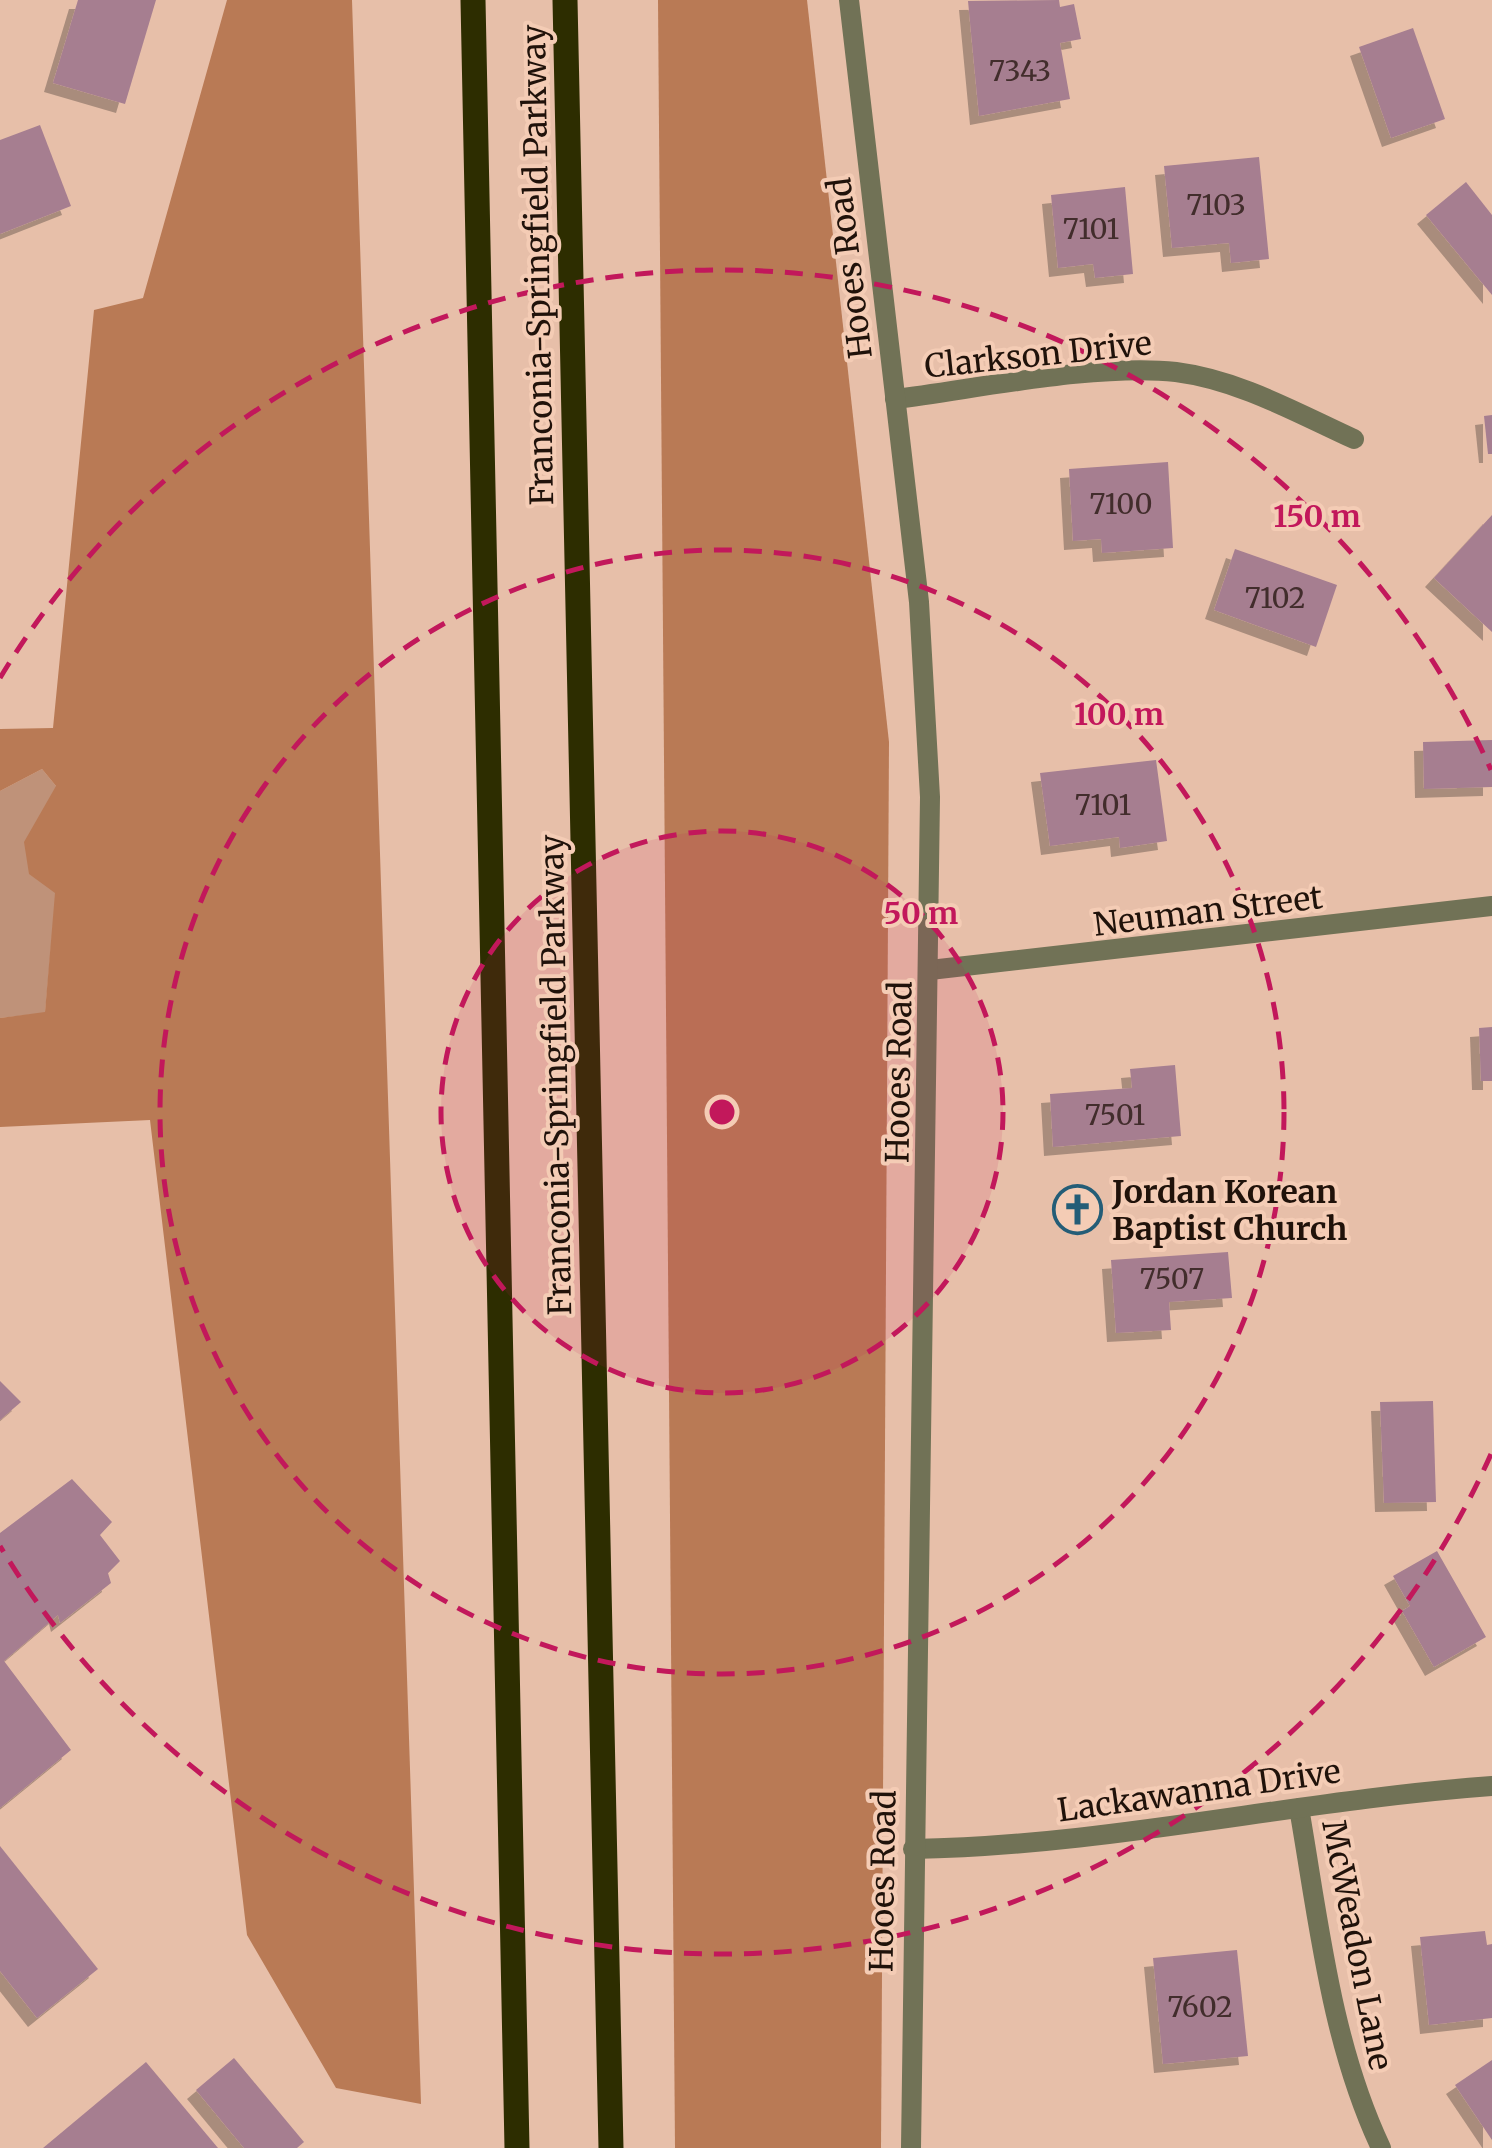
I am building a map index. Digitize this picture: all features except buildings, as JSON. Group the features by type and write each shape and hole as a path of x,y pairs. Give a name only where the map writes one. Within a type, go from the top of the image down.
{"main road":[{"name":"Franconia-Springfield Parkway","path":"473,0 518,2148"},
{"name":"Franconia-Springfield Parkway","path":"565,0 612,2148"}],"street":[{"name":"Hooes Road","path":"849,0 920,602 930,797 911,2148"},
{"name":"Clarkson Drive","path":"896,400 1128,370 1177,372 1244,389 1354,439"},
{"name":"Neuman Street","path":"930,970 1492,906"},
{"name":"Lackawanna Drive","path":"913,1849 1002,1846 1492,1786"},
{"name":"McWeadon Lane","path":"1299,1808 1332,2001 1356,2094 1381,2148"}],"shaded area":[{"path":"227,0 352,0 421,2104 336,2088 247,1935 150,1120 0,1127 0,1018 45,1012 55,893 29,874 24,842 56,786 42,769 0,791 0,729 53,728 94,310 143,298"},
{"path":"658,0 807,0 889,742 881,2148 675,2148"},
{"path":"42,769 56,786 56,892 45,1013 0,1018 0,791"}],"place":[{"name":"Jordan Korean Baptist Church","path":"1077,1210"}]}
